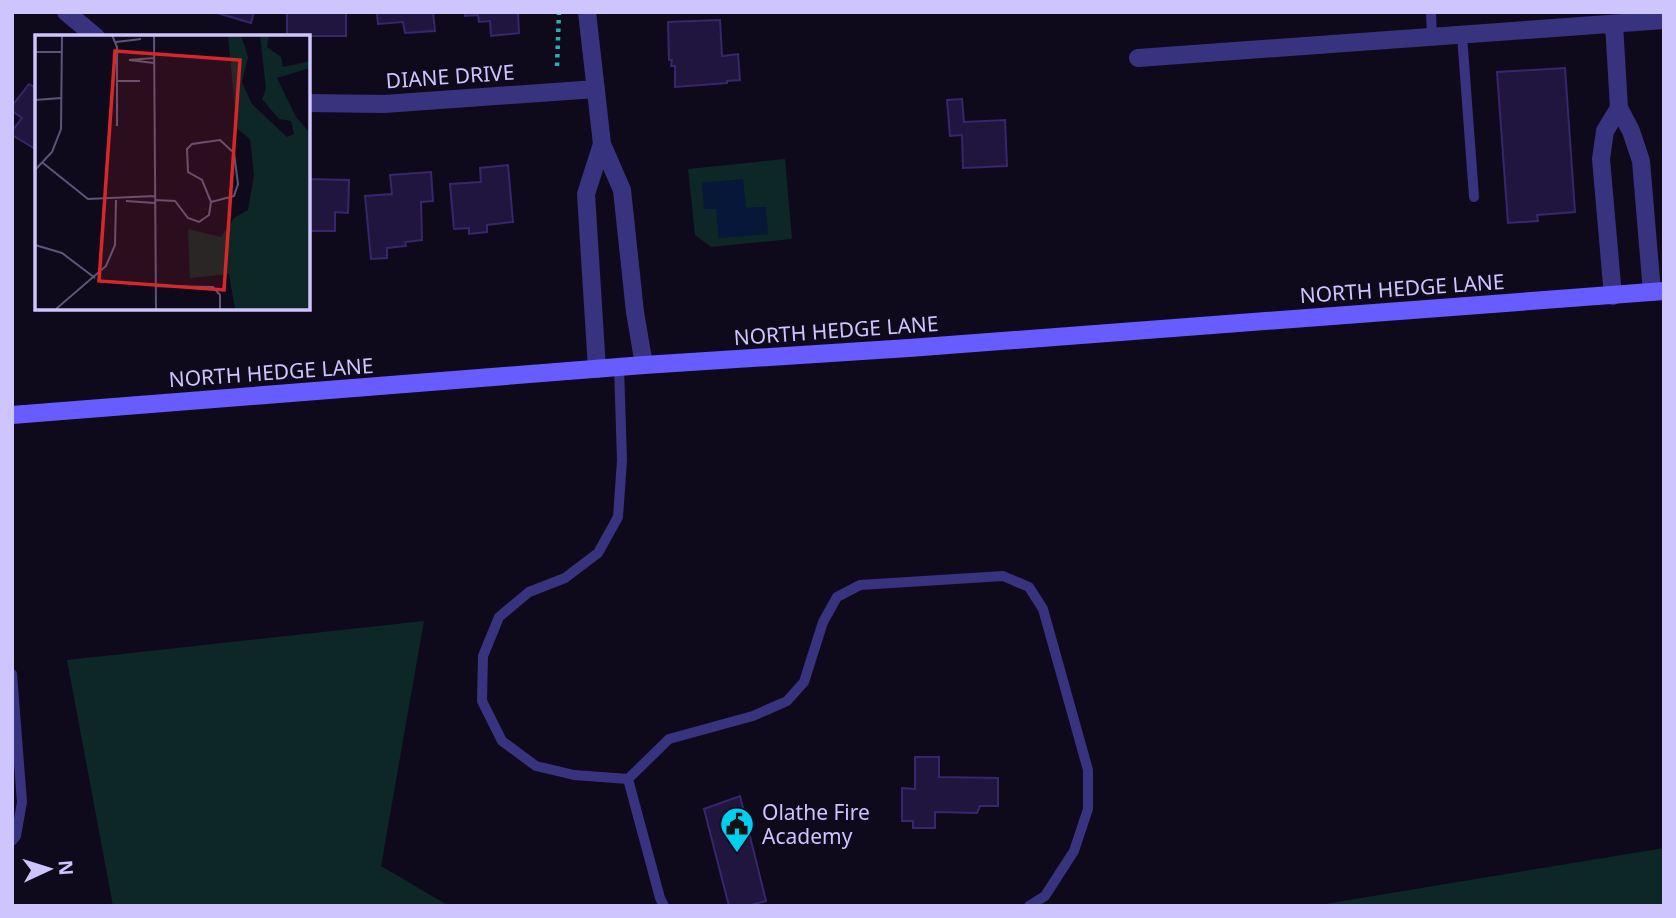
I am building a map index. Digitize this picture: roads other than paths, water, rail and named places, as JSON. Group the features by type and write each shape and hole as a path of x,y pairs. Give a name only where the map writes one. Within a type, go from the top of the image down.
{"street":[{"path":"66,12 94,35"},
{"path":"587,12 602,144 622,190 635,312 644,365"},
{"path":"1138,58 1664,20"},
{"path":"1614,24 1619,108 1631,131 1641,161 1658,292"},
{"name":"DIANE DRIVE","path":"310,103 384,104 596,89"},
{"path":"1613,296 1601,159 1605,131 1619,108"},
{"path":"597,369 586,194 602,144"},
{"name":"NORTH HEDGE LANE","path":"12,415 644,365 1658,292"}],"lane":[{"path":"1431,12 1432,37"},
{"path":"1462,35 1474,197"},
{"path":"619,367 621,460 618,517 598,553 565,578 529,592 499,617 483,656 482,701 502,741 536,766 574,775 628,779 669,739 752,716 787,701 804,682 823,622 836,597 860,585 1003,576 1029,587 1043,609 1088,770 1088,809 1074,851 1045,896 1029,906"},
{"path":"12,674 22,802 16,836 12,841"},
{"path":"628,779 664,906"}],"water":[{"path":"743,179 746,208 766,207 768,234 719,238 716,209 704,209 702,183"}],"place":[{"name":"Olathe Fire Academy","path":"737,854"}]}
